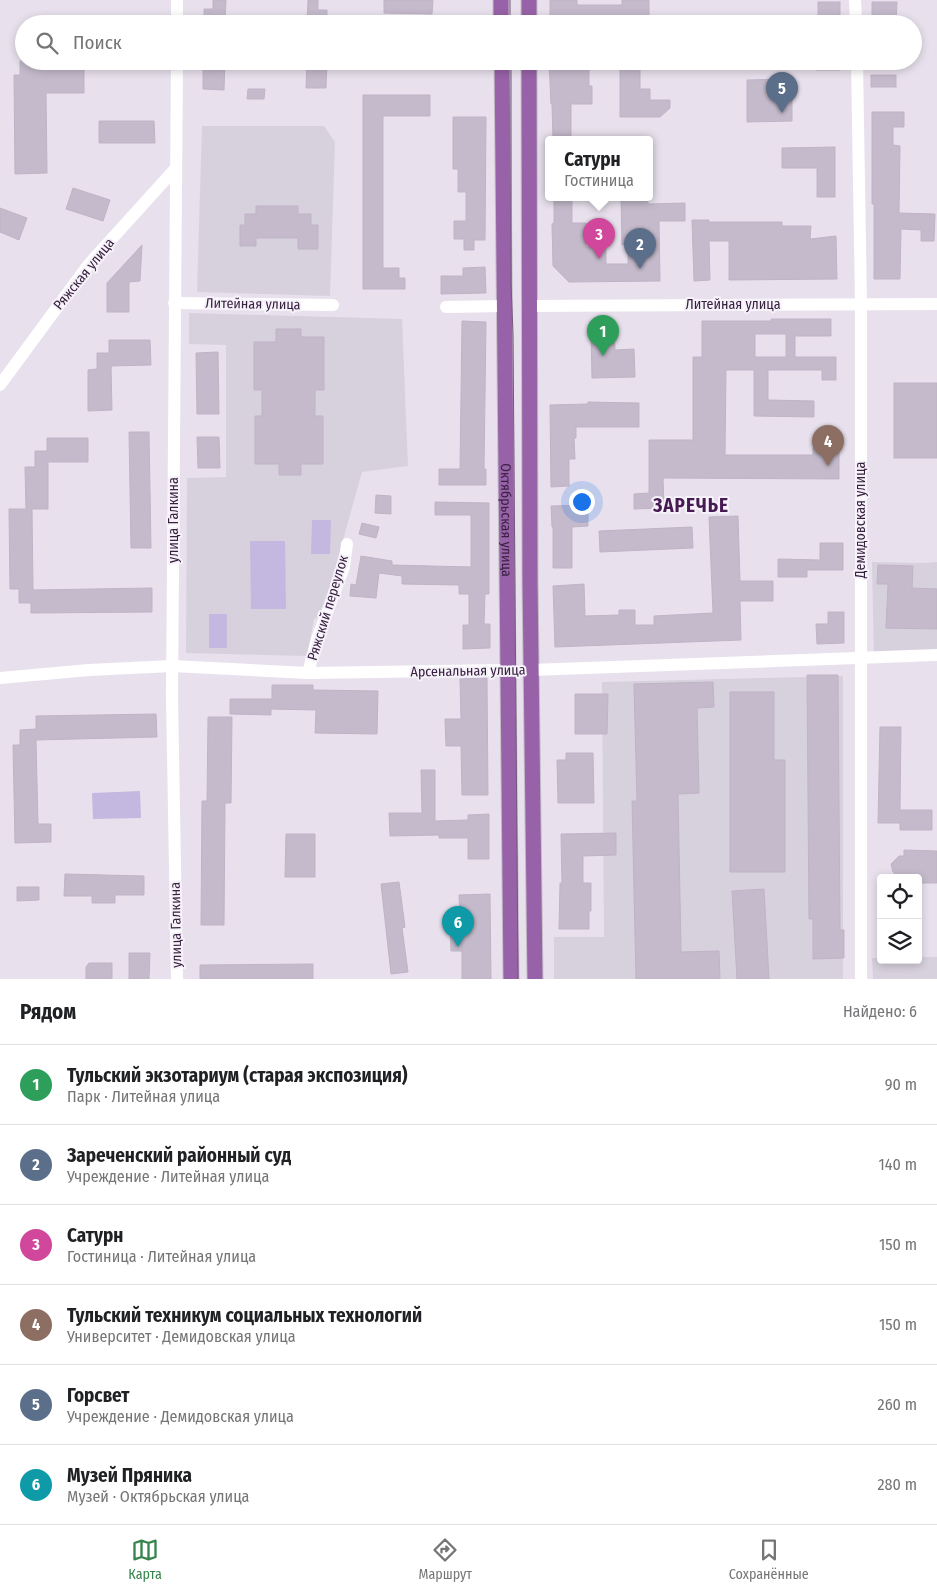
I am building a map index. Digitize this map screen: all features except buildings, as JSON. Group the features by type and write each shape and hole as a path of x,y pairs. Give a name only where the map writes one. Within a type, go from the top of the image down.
{"main road":[{"path":"501,0 501,15"},
{"path":"529,0 529,15"},
{"name":"Октябрьская улица","path":"502,70 511,979"},
{"name":"Октябрьская улица","path":"529,70 531,670 535,979"},
{"path":"504,306 530,306"},
{"name":"Арсенальная улица","path":"508,670 531,670"}],"street":[{"path":"177,0 177,15"},
{"path":"856,0 856,15"},
{"name":"улица Галкина","path":"177,70 172,666 177,979"},
{"name":"Демидовская улица","path":"856,70 861,303 861,979"},
{"name":"Ряжская улица","path":"0,385 89,264 175,169"},
{"name":"Литейная улица","path":"174,303 333,305"},
{"name":"Литейная улица","path":"530,306 937,304"},
{"path":"446,307 504,306"},
{"name":"Ряжский переулок","path":"308,673 344,567 348,544"},
{"name":"Арсенальная улица","path":"531,670 937,655"},
{"name":"Арсенальная улица","path":"0,678 89,670 172,666 308,673 508,670"}],"shaded area":[{"path":"202,126 324,126 335,142 330,296 197,292"},
{"path":"189,313 402,319 408,466 362,472 322,615 314,619 307,656 186,653 187,478 226,477 226,345 189,344"},
{"path":"312,520 331,520 330,554 311,554"},
{"path":"250,541 285,541 286,609 251,609"},
{"path":"872,562 937,562 937,661 874,663"},
{"path":"209,614 227,614 227,648 209,648"},
{"path":"843,676 843,979 554,979 554,937 604,937 602,682"},
{"path":"140,791 141,818 93,819 92,793"},
{"path":"922,957 937,957 937,979 873,979 872,958 877,958 877,964 922,964"}],"tram line":[{"path":"510,0 510,15"},
{"path":"511,70 511,283 518,979"}],"place":[{"name":"Горсвет","path":"782,113"},
{"name":"Сатурн","path":"599,259"},
{"name":"Зареченский районный суд","path":"640,269"},
{"name":"Тульский экзотариум (старая экспозиция)","path":"603,356"},
{"name":"Тульский техникум социальных технологий","path":"828,466"},
{"name":"Музей Пряника","path":"458,947"}],"district":[{"name":"ЗАРЕЧЬЕ","path":"691,505"}]}
